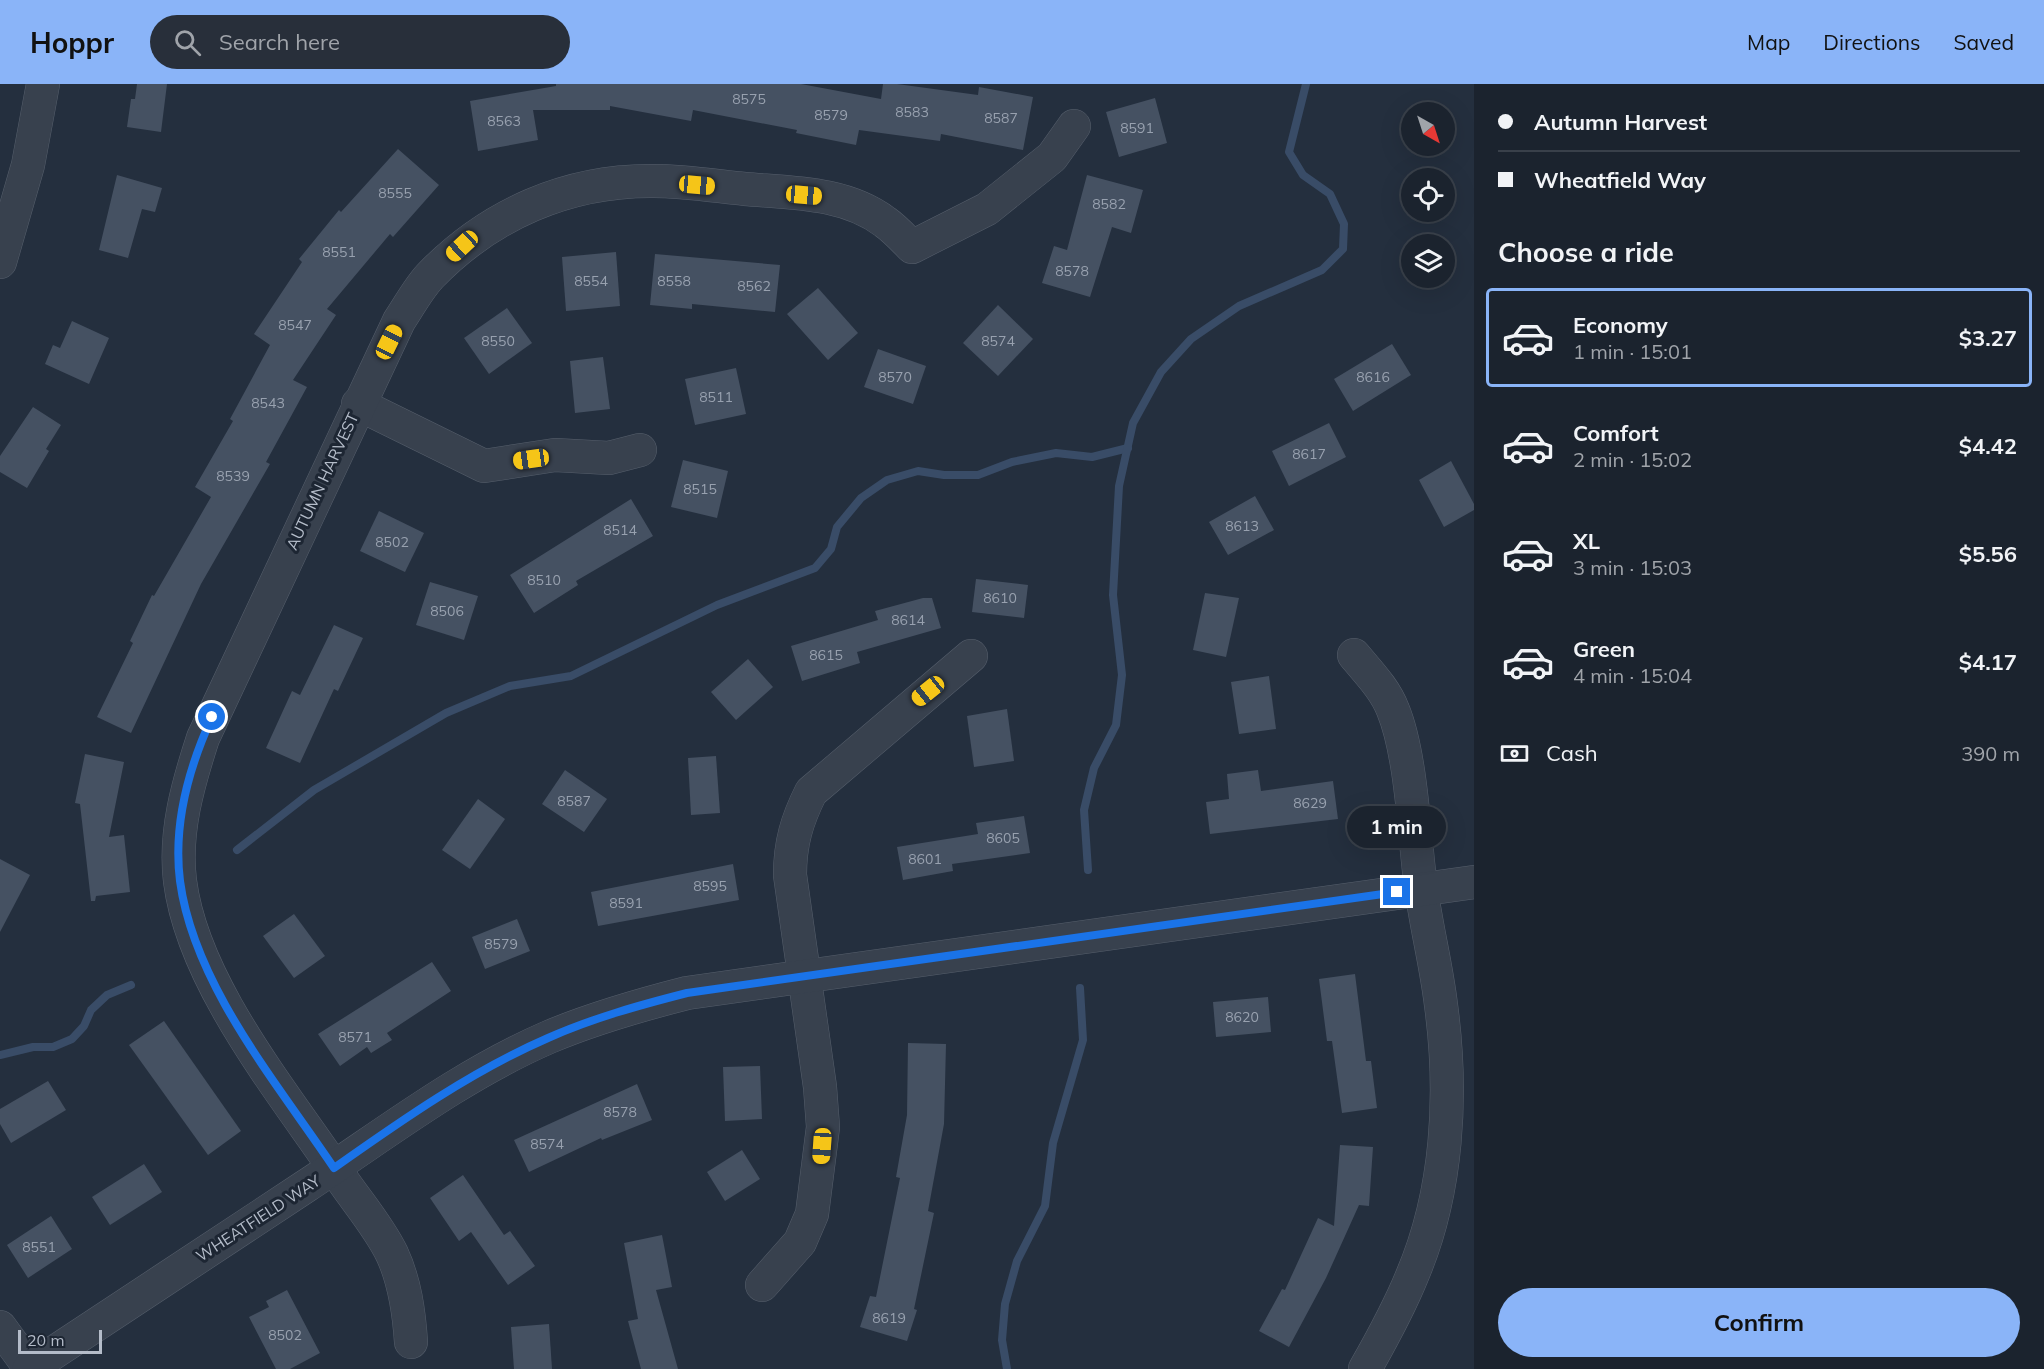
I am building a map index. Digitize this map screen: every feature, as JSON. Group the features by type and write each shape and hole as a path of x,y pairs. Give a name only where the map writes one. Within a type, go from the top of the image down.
{"street":[{"path":"0,262 28,165 43,84"},
{"name":"AUTUMN HARVEST","path":"411,1342 408,1310 391,1252 241,1029 209,973 192,928 180,880 180,834 186,788 203,738 399,321 428,278 462,246 504,216 547,197 591,186 654,181 825,196 858,206 885,221 912,247 987,209 1052,157 1074,126"},
{"path":"358,404 484,466 555,455 609,458 640,450"},
{"path":"1354,655 1378,684 1393,709 1402,737 1421,889 1441,1003 1447,1059 1447,1109 1442,1160 1432,1213 1413,1275 1365,1369"},
{"path":"762,1285 800,1242 812,1214 823,1127 820,1087 790,875 790,847 797,819 812,792 971,656"},
{"name":"WHEATFIELD WAY","path":"29,1369 334,1168 416,1111 488,1068 548,1038 617,1011 687,993 1474,882"},
{"path":"0,1327 29,1369"}],"building":[{"path":"137,84 167,84 161,132 127,127 131,99 135,99"},
{"path":"556,84 801,84 881,99 883,84 897,84 978,95 979,87 1033,97 1023,150 941,134 940,141 859,130 856,145 796,133 797,130 693,110 691,121 610,106 610,110 533,110 538,140 478,151 470,101 556,86"},
{"path":"1155,98 1167,143 1119,157 1106,112"},
{"path":"398,149 439,185 393,237 390,234 327,309 336,315 293,380 307,387 266,462 270,464 201,584 131,733 97,717 133,643 130,641 152,595 154,596 211,497 195,487 233,421 230,419 270,345 254,334 302,262 299,259 339,210 341,212"},
{"path":"117,175 162,188 155,212 142,209 128,258 99,250"},
{"path":"1087,175 1143,190 1131,233 1112,227 1090,297 1042,283 1054,246 1067,250"},
{"path":"616,252 620,306 566,311 562,257"},
{"path":"655,254 780,265 775,312 692,304 692,309 650,305"},
{"path":"818,288 858,333 828,360 787,314"},
{"path":"998,305 1033,339 998,376 963,343"},
{"path":"507,308 532,343 489,374 464,338"},
{"path":"72,321 109,338 89,384 45,364 53,345 60,348"},
{"path":"1392,344 1411,375 1353,411 1334,379"},
{"path":"878,349 926,366 913,404 864,387"},
{"path":"603,357 610,409 575,413 570,361"},
{"path":"736,368 746,414 695,425 685,379"},
{"path":"33,407 61,425 46,449 49,451 27,488 0,472 0,456"},
{"path":"1329,423 1346,457 1289,486 1272,451"},
{"path":"683,460 728,471 717,518 671,507"},
{"path":"1451,461 1474,504 1474,510 1444,527 1419,480"},
{"path":"1255,496 1274,530 1228,555 1209,522"},
{"path":"631,499 653,536 576,581 578,585 534,613 510,575"},
{"path":"379,511 424,533 405,572 360,551"},
{"path":"976,579 1028,585 1024,618 972,612"},
{"path":"430,582 478,596 464,640 416,625"},
{"path":"1205,593 1239,598 1226,657 1193,650"},
{"path":"923,598 932,598 941,628 857,652 860,663 802,681 791,646 878,620 875,611"},
{"path":"334,625 363,638 338,691 334,689 300,763 266,748 292,691 300,695"},
{"path":"748,659 773,687 736,720 711,692"},
{"path":"1269,676 1276,729 1239,734 1231,682"},
{"path":"1007,709 1014,761 974,767 967,716"},
{"path":"85,754 124,762 109,837 124,835 130,892 96,896 95,901 91,901 80,804 75,803"},
{"path":"716,756 720,813 691,815 688,758"},
{"path":"565,770 607,799 584,832 542,804"},
{"path":"1258,770 1261,791 1333,781 1338,819 1210,834 1206,802 1229,799 1227,774"},
{"path":"478,799 505,819 470,869 442,850"},
{"path":"1024,816 1030,853 952,864 953,871 903,880 897,847 978,834 976,823"},
{"path":"0,859 30,875 0,932"},
{"path":"733,864 739,900 598,926 591,892"},
{"path":"294,914 325,956 294,978 263,936"},
{"path":"517,919 530,951 485,969 472,937"},
{"path":"432,962 451,991 387,1033 392,1040 371,1053 367,1047 340,1066 318,1034"},
{"path":"1355,974 1366,1061 1371,1061 1377,1108 1342,1113 1332,1041 1327,1041 1319,979"},
{"path":"1268,997 1271,1032 1216,1037 1213,1002"},
{"path":"164,1021 241,1131 208,1155 129,1045"},
{"path":"908,1043 946,1044 944,1124 928,1211 934,1213 914,1309 917,1310 907,1341 860,1327 870,1296 876,1297 900,1178 896,1177 907,1115"},
{"path":"760,1066 762,1119 725,1121 723,1067"},
{"path":"48,1081 66,1110 11,1143 0,1124 0,1109"},
{"path":"637,1084 652,1120 602,1140 601,1138 529,1172 514,1140"},
{"path":"1340,1145 1373,1147 1369,1206 1359,1205 1326,1278 1289,1347 1259,1331 1282,1289 1285,1290 1318,1218 1334,1226"},
{"path":"742,1150 760,1179 725,1201 707,1172"},
{"path":"144,1164 162,1192 110,1225 92,1197"},
{"path":"463,1175 504,1235 510,1231 535,1266 508,1285 471,1232 459,1241 430,1198"},
{"path":"51,1216 72,1249 28,1278 7,1245"},
{"path":"662,1235 672,1287 656,1290 678,1369 641,1369 628,1321 638,1319 624,1243"},
{"path":"287,1290 320,1353 290,1369 276,1369 249,1317 269,1307 266,1301"},
{"path":"549,1324 552,1369 514,1369 511,1327"}],"waterway":[{"path":"1088,870 1084,810 1094,768 1116,725 1122,675 1113,595 1119,486 1133,423 1161,372 1191,339 1239,306 1322,270 1343,249 1344,224 1330,194 1303,175 1289,152 1306,84"},
{"path":"237,850 314,790 446,713 510,686 571,676 717,605 815,568 831,549 837,527 861,498 887,480 918,471 944,475 978,475 1012,462 1056,453 1092,457 1128,448"},
{"path":"0,1055 33,1047 53,1047 72,1039 84,1026 91,1010 107,995 131,985"},
{"path":"1007,1369 1002,1340 1005,1304 1017,1261 1045,1206 1053,1143 1083,1040 1080,988"}],"route":[{"path":"212,717 186,788 180,834 180,880 192,928 209,973 241,1029 334,1168 416,1111 488,1068 548,1038 617,1011 687,993 1397,892"}]}
